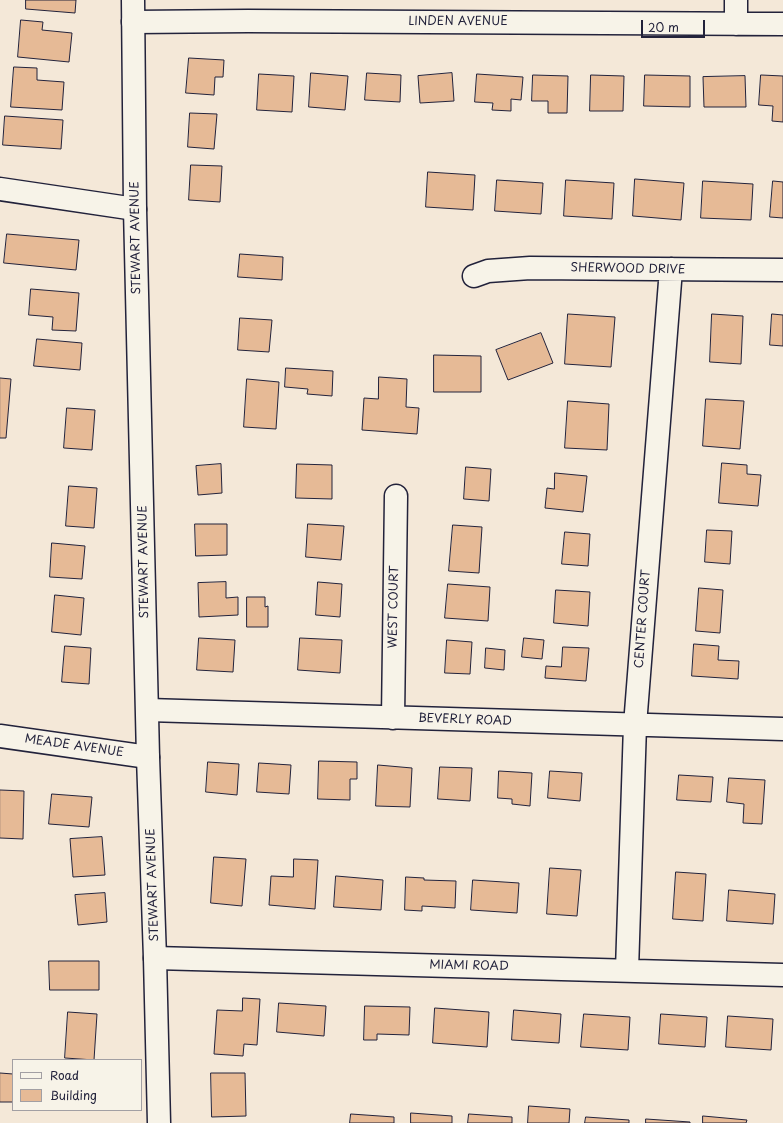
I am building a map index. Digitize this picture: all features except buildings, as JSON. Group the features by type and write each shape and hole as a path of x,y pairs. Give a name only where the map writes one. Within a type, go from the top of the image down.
{"street":[{"name":"STEWART AVENUE","path":"133,0 135,209 148,757 159,1123"},
{"path":"736,0 736,24"},
{"name":"LINDEN AVENUE","path":"134,22 248,21 783,24"},
{"path":"0,189 135,209"},
{"name":"SHERWOOD DRIVE","path":"474,276 488,271 502,269 530,268 783,270"},
{"name":"CENTER COURT","path":"627,970 635,725 671,270"},
{"name":"WEST COURT","path":"393,718 396,496"},
{"name":"BEVERLY ROAD","path":"148,710 783,729"},
{"name":"MEADE AVENUE","path":"0,736 148,757"},
{"name":"MIAMI ROAD","path":"155,958 783,975"}]}
